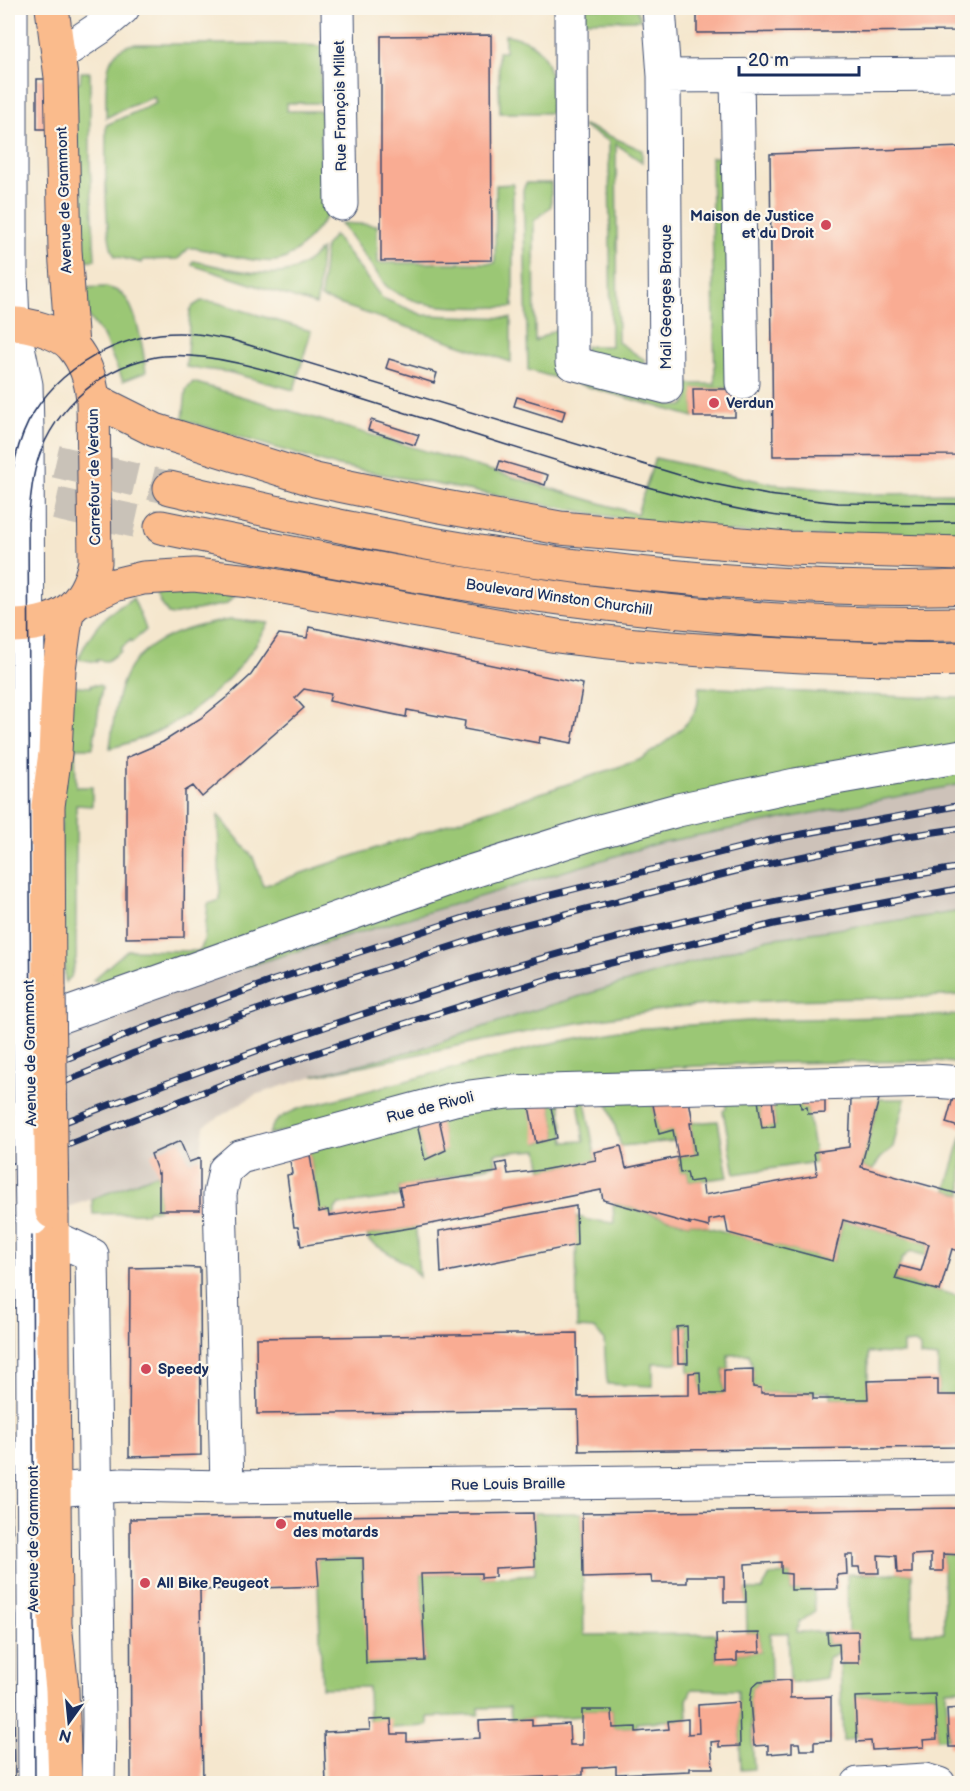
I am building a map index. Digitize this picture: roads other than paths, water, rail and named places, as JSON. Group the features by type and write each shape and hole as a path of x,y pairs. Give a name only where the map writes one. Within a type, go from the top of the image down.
{"main road":[{"name":"Avenue de Grammont","path":"52,8 61,77 64,250 72,346"},
{"path":"10,323 41,329 72,346"},
{"name":"Carrefour de Verdun","path":"72,346 89,379 93,399 95,562 92,579 73,606"},
{"path":"93,399 155,430 315,480 560,528 788,549 963,553"},
{"path":"170,488 368,532 478,552 602,570 734,582 826,587 963,586"},
{"name":"Boulevard Winston Churchill","path":"161,527 314,559 570,600 694,614 804,622 963,624"},
{"path":"14,624 44,622 114,585 143,578 194,575 250,581 605,643 751,654 873,659 963,659"},
{"name":"Avenue de Grammont","path":"65,1784 63,1720 55,1624 53,1490 37,1224 39,992 48,806 56,753 59,669 73,606"}],"street":[{"name":"Avenue de Grammont","path":"8,364 11,239 11,8"},
{"path":"59,55 98,29 123,8"},
{"name":"Rue François Millet","path":"338,8 341,204"},
{"name":"Mail Georges Braque","path":"571,8 572,363 666,387 664,76 659,8"},
{"path":"664,76 963,74"},
{"path":"737,76 742,383"},
{"name":"Avenue de Grammont","path":"8,831 14,624 26,385 10,323"},
{"path":"8,499 8,527"},
{"name":"Avenue de Grammont","path":"14,624 39,992"},
{"path":"8,1035 454,877 597,832 678,810 783,788 963,756"},
{"name":"Rue de Rivoli","path":"227,1487 220,1194 225,1170 240,1157 453,1099 483,1094 933,1081 963,1083"},
{"name":"Avenue de Grammont","path":"8,1086 37,1224 35,1784"},
{"name":"Avenue de Grammont","path":"15,1784 37,1224"},
{"path":"37,1224 92,1255 99,1708 98,1784"},
{"name":"Rue Louis Braille","path":"53,1490 122,1485 227,1487 963,1478"},
{"path":"858,1784 924,1780 939,1784"}],"tunnel":[{"path":"8,450 170,488"},
{"path":"8,493 161,527"}],"tram line":[{"path":"8,527 13,468 21,439 34,412 48,393 83,363 104,351 126,342 173,333 200,334 232,340 699,481 768,495 838,503 962,504"},
{"path":"35,1784 28,522 35,470 41,450 63,413 94,384 112,372 131,364 151,358 200,357 255,367 567,464 730,507 814,520 899,523 962,522"},
{"path":"8,619 8,832"},
{"path":"8,1086 15,1784"}],"railway":[{"path":"8,1082 274,980 482,912 775,839 962,805"},
{"path":"8,1105 134,1053 285,1000 503,930 756,866 894,838 962,828"},
{"path":"8,1144 313,1031 546,957 624,936 750,907 877,881 962,867"},
{"path":"8,1168 229,1082 561,975 774,924 962,888"}],"place":[{"name":"Maison de Justice et du Droit","path":"826,225"},
{"name":"Verdun","path":"714,403"},
{"name":"Speedy","path":"146,1369"},
{"name":"mutuelle des motards","path":"281,1524"},
{"name":"All Bike Peugeot","path":"145,1583"}]}
